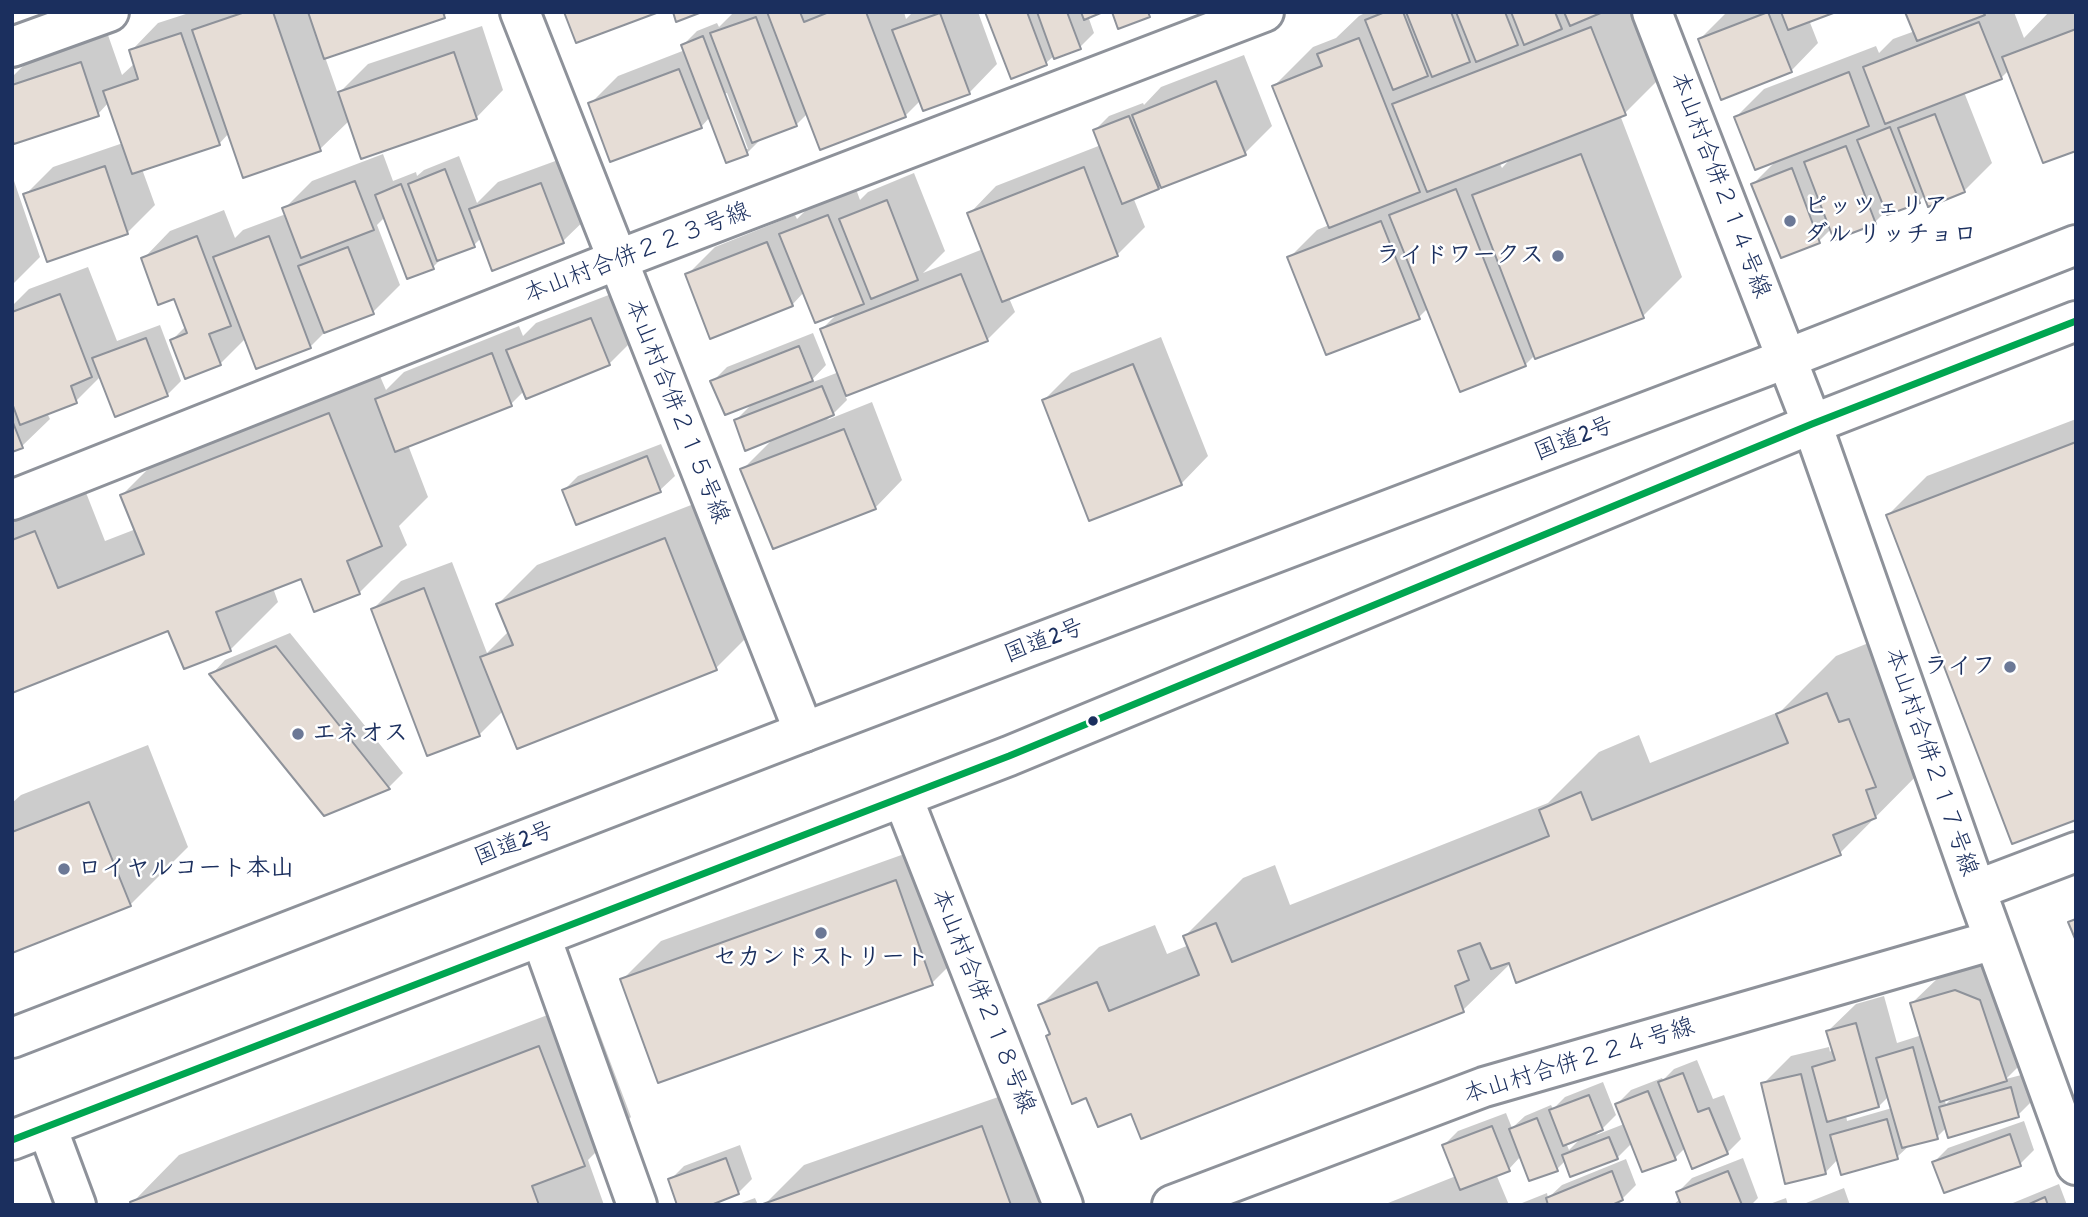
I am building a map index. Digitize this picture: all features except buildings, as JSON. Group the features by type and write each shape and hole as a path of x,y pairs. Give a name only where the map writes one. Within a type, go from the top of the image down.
{"main road":[{"path":"12,47 109,12"},
{"name":"本山村合併２１５号線","path":"520,12 804,732"},
{"name":"本山村合併２２３号線","path":"12,500 617,260 1264,12"},
{"name":"本山村合併２１４号線","path":"1652,12 1788,358"},
{"name":"国道2号","path":"12,1038 804,732 1788,358 2076,245"},
{"path":"75,1205 29,1134 1035,746 1812,424 2076,321"},
{"name":"本山村合併２１７号線","path":"1788,358 2076,1165"},
{"name":"本山村合併２１８号線","path":"902,798 1063,1205"},
{"path":"1976,890 2076,852"},
{"path":"541,937 637,1205"},
{"name":"本山村合併２２４号線","path":"1172,1205 1484,1087 1994,940"}],"transit line":[{"path":"12,1140 1009,756 1812,424 2076,321"}],"place":[{"name":"ピッツェリア ダル リッチョロ","path":"1790,221"},
{"name":"ライドワークス","path":"1558,256"},
{"name":"ライフ","path":"2010,667"},
{"name":"エネオス","path":"298,734"},
{"name":"ロイヤルコート本山","path":"64,869"},
{"name":"セカンドストリート","path":"821,933"}]}
